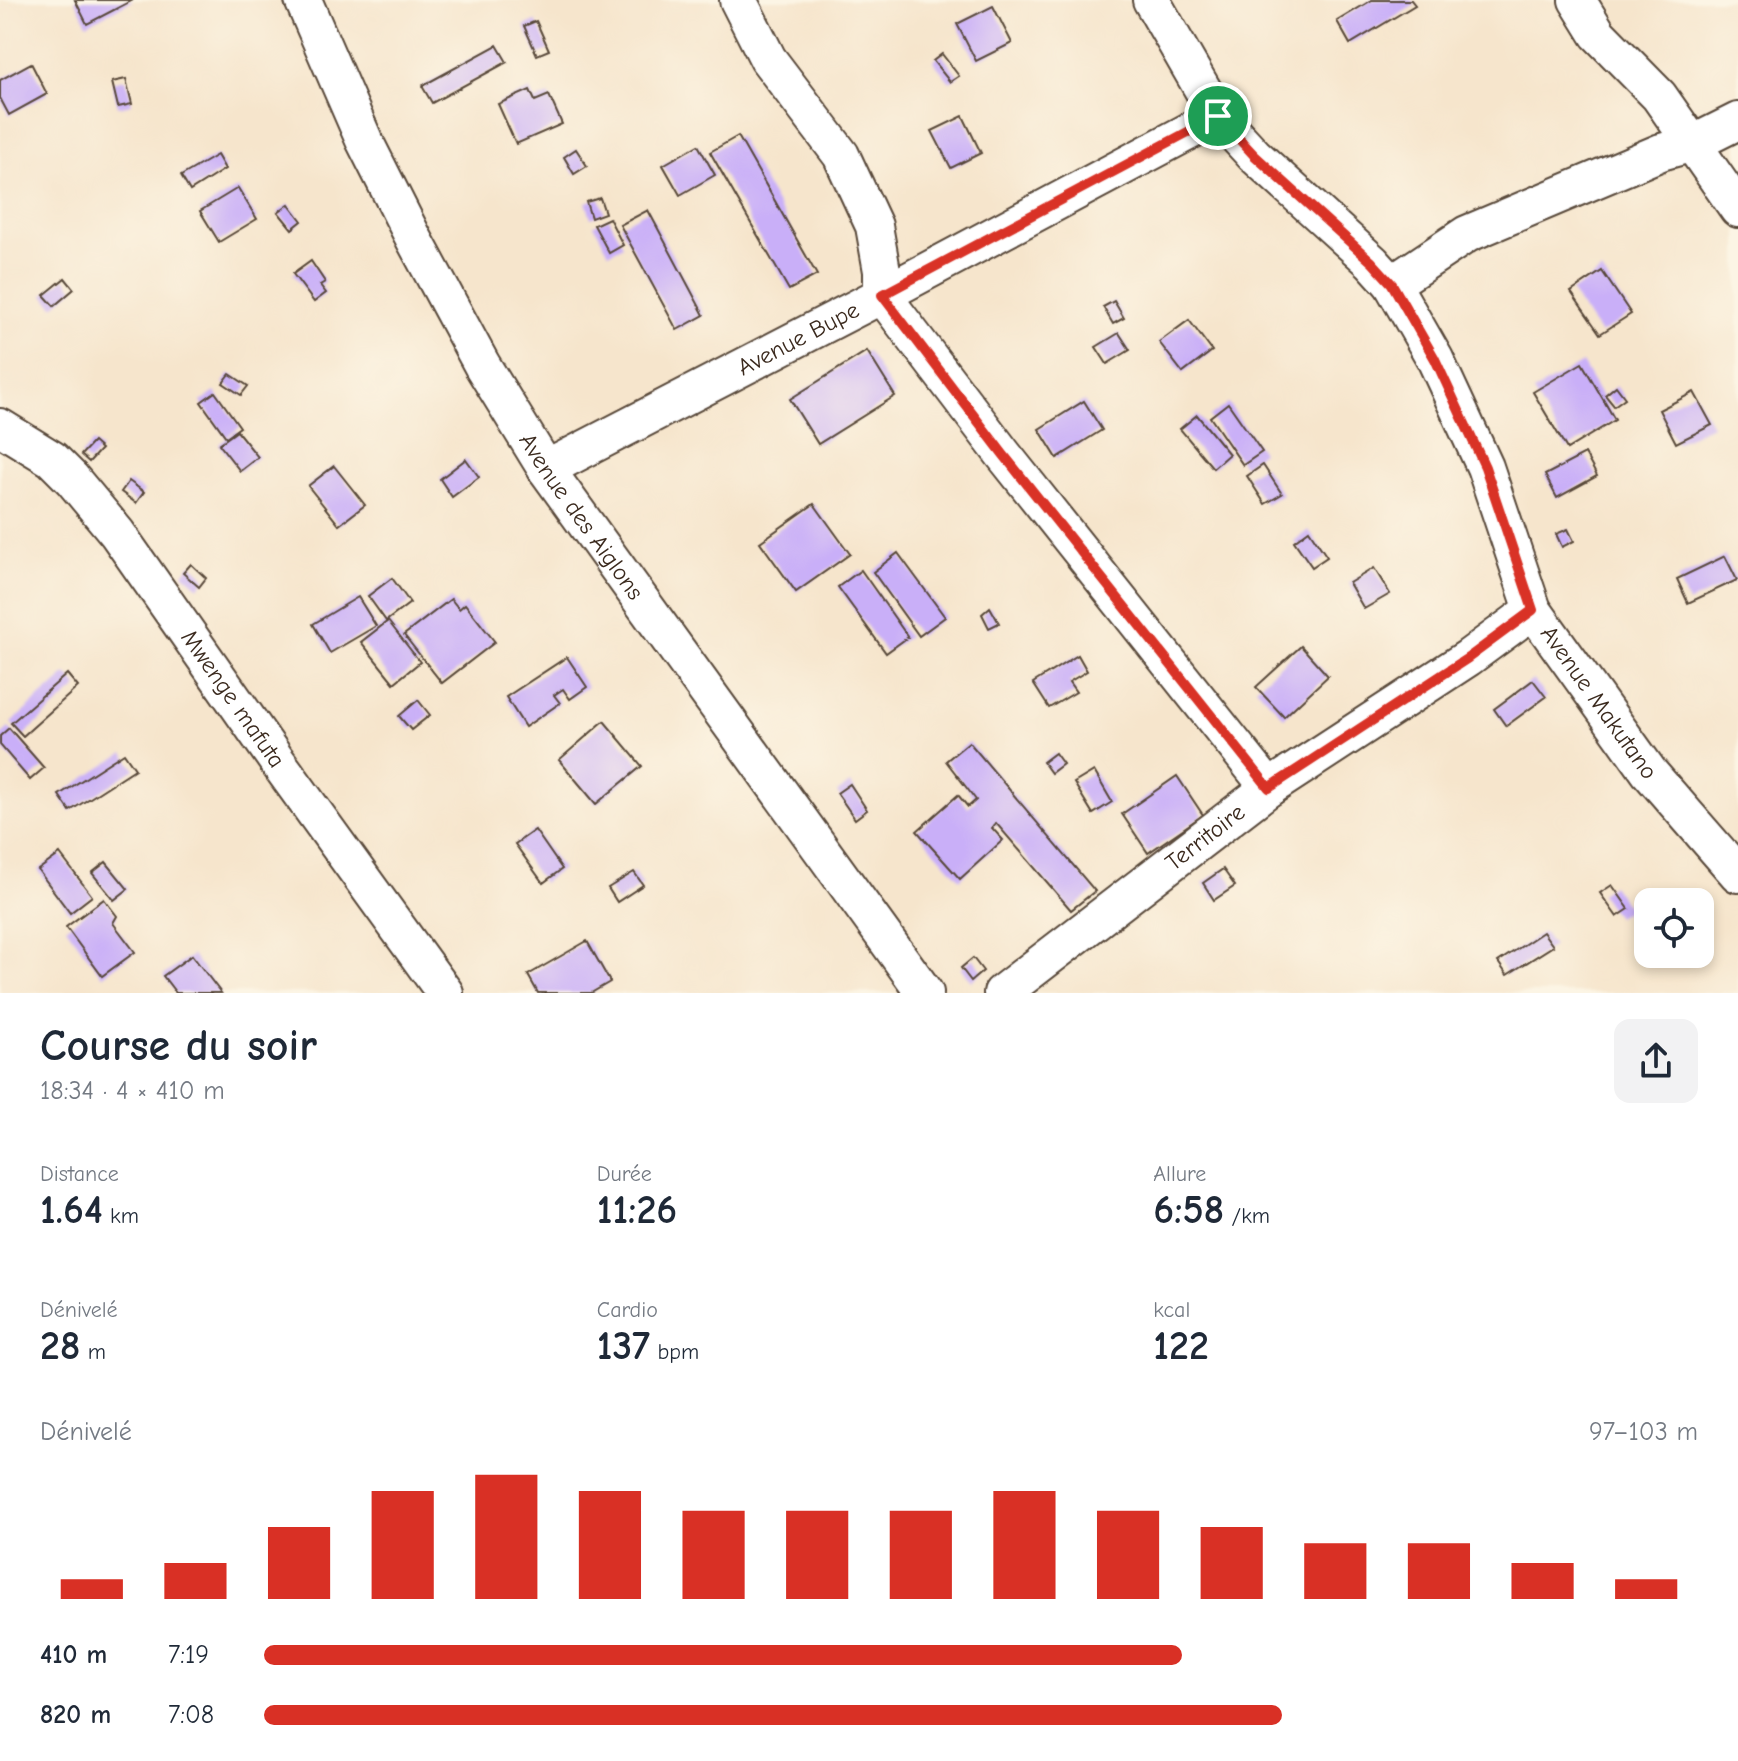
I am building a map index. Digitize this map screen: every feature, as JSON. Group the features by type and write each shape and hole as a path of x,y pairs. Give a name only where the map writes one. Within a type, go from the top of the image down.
{"street":[{"name":"Avenue des Aiglons","path":"303,0 364,140 414,239 482,365 546,469 925,993"},
{"path":"738,0 768,59 841,155 874,226 882,271 882,295 1003,454 1269,788"},
{"name":"Avenue Makutano","path":"1151,0 1218,116 1254,155 1372,262 1392,284 1435,359 1485,467 1533,610 1649,772 1738,874"},
{"path":"1577,0 1598,34 1659,96 1738,209"},
{"name":"Avenue Bupe","path":"546,469 1218,116"},
{"path":"1392,284 1467,234 1661,152 1694,143 1738,121"},
{"name":"Mwenge mafuta","path":"0,427 52,459 117,533 445,993"},
{"name":"Territoire","path":"1002,993 1269,788 1468,658 1533,610"}],"building":[{"path":"75,0 133,0 87,24"},
{"path":"1372,0 1411,0 1415,5 1350,44 1337,21"},
{"path":"993,6 1012,43 976,61 957,24"},
{"path":"536,21 549,50 537,55 524,26"},
{"path":"497,45 507,62 432,103 422,86"},
{"path":"942,54 959,76 950,82 933,61"},
{"path":"31,63 47,94 9,115 0,98 0,80"},
{"path":"126,79 132,104 118,107 112,82"},
{"path":"530,90 535,101 549,95 562,124 516,144 498,104"},
{"path":"963,116 981,153 951,168 932,131"},
{"path":"738,136 817,275 789,290 710,152"},
{"path":"698,145 715,175 680,195 663,165"},
{"path":"576,149 587,166 574,174 564,157"},
{"path":"217,155 225,169 190,191 181,176"},
{"path":"238,188 257,219 219,242 200,211"},
{"path":"600,198 605,213 591,218 586,202"},
{"path":"289,204 302,221 292,229 278,212"},
{"path":"648,210 704,315 677,330 620,225"},
{"path":"609,218 623,245 609,253 594,225"},
{"path":"311,261 325,282 320,285 326,293 314,302 293,274"},
{"path":"1602,271 1631,314 1600,334 1571,292"},
{"path":"65,278 74,289 54,306 44,295"},
{"path":"1114,301 1124,318 1113,324 1103,307"},
{"path":"1189,320 1212,351 1183,373 1159,342"},
{"path":"1119,333 1130,350 1107,364 1096,347"},
{"path":"867,351 895,396 818,444 790,399"},
{"path":"1582,363 1615,420 1567,449 1533,392"},
{"path":"230,374 248,386 241,395 223,383"},
{"path":"1616,386 1625,398 1614,406 1605,395"},
{"path":"215,392 240,427 226,437 201,402"},
{"path":"1694,392 1712,425 1676,443 1659,410"},
{"path":"1084,401 1102,430 1057,458 1039,429"},
{"path":"1228,403 1262,452 1243,465 1210,417"},
{"path":"1197,415 1229,454 1213,468 1180,429"},
{"path":"237,431 258,457 240,471 219,444"},
{"path":"93,442 101,449 89,462 81,455"},
{"path":"1585,454 1597,476 1557,498 1545,475"},
{"path":"466,459 479,477 452,497 440,479"},
{"path":"1263,465 1282,494 1265,504 1247,476"},
{"path":"334,466 365,505 339,525 308,486"},
{"path":"129,481 144,492 136,503 121,492"},
{"path":"814,504 850,554 796,592 760,542"},
{"path":"1568,529 1574,541 1562,547 1556,534"},
{"path":"1309,530 1327,557 1312,567 1294,541"},
{"path":"898,553 945,617 919,636 873,572"},
{"path":"1725,556 1737,580 1688,603 1677,579"},
{"path":"191,564 206,578 199,587 183,573"},
{"path":"1374,568 1390,594 1364,609 1349,583"},
{"path":"861,570 908,637 886,653 838,587"},
{"path":"392,578 410,603 386,621 368,596"},
{"path":"358,597 376,626 330,653 313,624"},
{"path":"451,599 459,609 465,604 495,642 442,683 404,635"},
{"path":"990,607 999,623 989,628 982,614"},
{"path":"388,621 420,662 394,683 361,642"},
{"path":"1301,646 1328,676 1284,717 1256,687"},
{"path":"1078,655 1087,671 1069,682 1076,692 1049,708 1033,683"},
{"path":"567,657 587,687 570,699 563,689 554,695 560,703 525,727 506,697"},
{"path":"67,674 78,687 23,736 11,723"},
{"path":"1533,680 1546,697 1506,726 1494,709"},
{"path":"418,700 430,715 411,730 399,716"},
{"path":"604,721 642,766 596,804 559,760"},
{"path":"9,728 44,768 30,780 0,745 0,736"},
{"path":"969,742 1095,891 1071,910 996,823 992,828 1003,840 960,879 917,831 958,795 968,807 976,800 946,761"},
{"path":"124,753 135,769 70,811 59,795"},
{"path":"1055,753 1063,764 1051,773 1043,762"},
{"path":"1094,771 1112,802 1093,814 1074,783"},
{"path":"1177,776 1203,815 1148,853 1122,814"},
{"path":"850,784 867,810 855,819 837,793"},
{"path":"535,830 562,869 543,883 515,844"},
{"path":"60,854 92,896 70,913 38,870"},
{"path":"106,862 128,889 114,900 92,873"},
{"path":"1223,869 1235,886 1214,900 1203,883"},
{"path":"634,872 643,885 617,902 608,888"},
{"path":"1612,885 1629,909 1617,917 1600,893"},
{"path":"104,899 117,916 113,923 135,952 102,976 66,927"},
{"path":"1543,932 1553,946 1507,975 1498,962"},
{"path":"587,941 610,982 591,993 538,993 528,975"},
{"path":"192,955 221,993 176,993 163,976"},
{"path":"973,958 983,971 971,981 961,968"}],"route":[{"path":"1218,116 1254,155 1372,262 1392,284 1435,359 1485,467 1533,610 1468,658 1269,788 1003,454 882,295 1218,116"}]}
